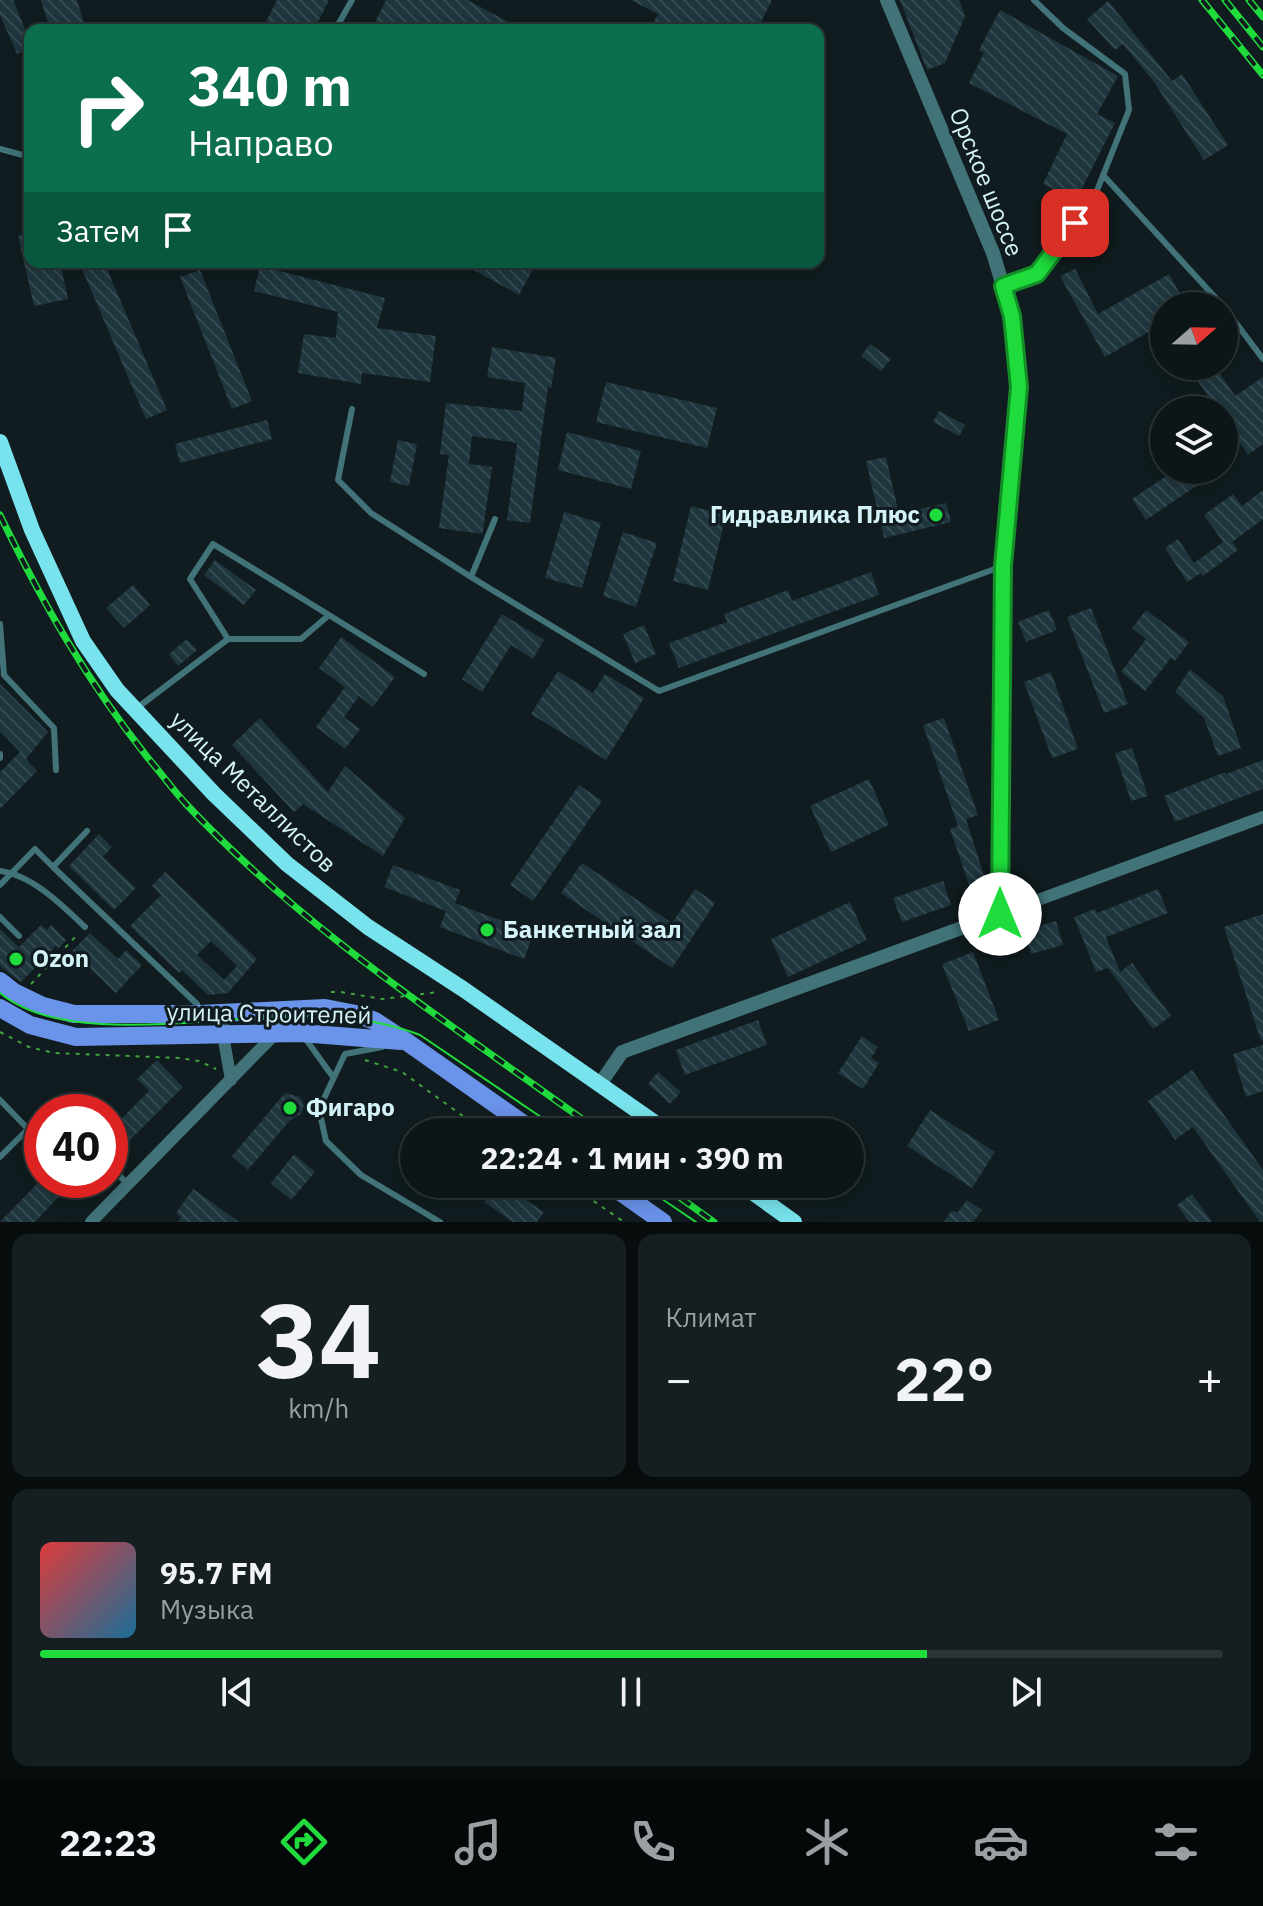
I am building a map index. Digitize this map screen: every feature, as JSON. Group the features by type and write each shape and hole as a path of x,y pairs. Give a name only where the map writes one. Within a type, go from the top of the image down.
{"main road":[{"name":"улица Металлистов","path":"0,442 32,530 83,641 134,710 214,794 287,864 368,927 648,1118"},
{"name":"улица Строителей","path":"0,981 14,992 43,1006 74,1014 191,1014 325,1008 375,1021 407,1042"},
{"name":"улица Строителей","path":"0,1008 30,1025 76,1037 301,1033 407,1042"},
{"path":"407,1042 515,1118"},
{"path":"629,1198 663,1222"},
{"path":"761,1198 794,1222"}],"street":[{"name":"Орское шоссе","path":"887,0 993,253 1012,316 1019,387 1003,566 1000,914"},
{"path":"600,1084 622,1052 1263,817"},
{"path":"300,1009 301,1033"},
{"path":"128,1184 275,1034 274,1011"},
{"path":"222,1013 231,1080"},
{"path":"191,1014 203,1036"},
{"path":"183,1036 191,1014"},
{"path":"91,1222 114,1198"}],"lane":[{"path":"338,24 352,0"},
{"path":"1003,286 1037,274 1094,198 1129,110 1125,74 1063,28 1034,0"},
{"path":"0,149 24,155"},
{"path":"1103,175 1211,292"},
{"path":"1238,325 1263,359"},
{"path":"352,409 338,480 371,513 659,691 1003,566"},
{"path":"471,577 495,519"},
{"path":"228,639 190,579 213,544 424,674"},
{"path":"134,710 228,639 301,639 329,615"},
{"path":"0,624 4,675 54,728 56,770"},
{"path":"53,867 87,831"},
{"path":"0,885 35,849 197,1004 191,1014"},
{"path":"0,871 12,872 58,901 85,927"},
{"path":"0,917 19,936"},
{"path":"301,1033 333,1077"},
{"path":"407,1042 345,1054 319,1109 326,1141 361,1175 440,1222"},
{"path":"0,1100 24,1125"},
{"path":"0,1157 24,1133"}],"path":[{"path":"25,991 85,927"},
{"path":"0,1032 29,1047 54,1053 199,1061 231,1080"},
{"path":"345,1054 402,1072 466,1118"},
{"path":"589,1198 624,1222"}],"building":[{"path":"0,0 13,0 24,27 24,51 17,54 0,15"},
{"path":"41,0 77,0 84,24 48,24"},
{"path":"277,0 329,0 317,24 265,24"},
{"path":"386,0 467,0 513,24 374,24"},
{"path":"631,0 772,0 760,24 653,24 658,14"},
{"path":"900,0 959,0 965,16 945,63 927,70"},
{"path":"1108,1 1172,81 1182,74 1228,145 1204,160 1154,82 1123,44 1115,50 1087,19"},
{"path":"1000,10 1118,76 1097,114 1115,123 1076,200 1043,184 1067,134 969,83 984,53 979,50"},
{"path":"24,234 24,262 18,236"},
{"path":"25,268 61,268 68,299 34,306"},
{"path":"82,268 107,268 167,410 146,419"},
{"path":"260,268 268,268 385,298 377,328 436,336 430,382 362,373 361,384 298,373 304,334 336,338 338,312 254,291"},
{"path":"470,268 534,268 519,295"},
{"path":"1075,269 1098,314 1169,274 1179,292 1150,292 1150,331 1105,357 1060,276"},
{"path":"200,270 252,401 232,409 180,277"},
{"path":"870,344 891,359 881,371 861,356"},
{"path":"492,347 556,358 551,388 548,387 530,523 507,520 517,443 472,436 469,464 492,467 482,534 439,528 449,455 440,454 446,403 522,411 525,383 487,377"},
{"path":"1263,377 1263,444 1248,455 1238,440 1238,396 1235,396"},
{"path":"1197,380 1224,380 1235,396 1208,396"},
{"path":"606,382 717,408 707,448 596,422"},
{"path":"939,411 965,425 959,436 933,422"},
{"path":"267,420 272,439 180,463 175,444"},
{"path":"567,432 641,451 631,489 558,470"},
{"path":"398,440 417,444 409,486 390,482"},
{"path":"886,457 899,514 946,503 951,522 884,538 866,461"},
{"path":"1154,484 1199,484 1146,520 1132,499"},
{"path":"1263,490 1263,519 1232,542 1238,550 1203,576 1201,573 1187,582 1165,548 1178,539 1194,563 1223,542 1204,515 1233,494 1242,506"},
{"path":"691,506 726,515 708,590 673,581"},
{"path":"564,512 601,523 582,588 545,578"},
{"path":"623,532 657,543 636,607 603,596"},
{"path":"215,560 256,590 244,605 204,575"},
{"path":"871,572 879,595 679,668 669,643 727,622 724,614 788,590 792,601"},
{"path":"133,585 150,605 124,628 106,608"},
{"path":"1091,608 1128,704 1104,713 1067,617"},
{"path":"1049,610 1057,630 1026,642 1018,622"},
{"path":"1146,610 1189,642 1175,661 1171,658 1145,691 1121,672 1146,639 1132,628"},
{"path":"502,614 544,640 533,659 511,645 482,692 462,679"},
{"path":"644,625 656,654 635,663 623,634"},
{"path":"341,637 395,677 373,707 359,696 344,717 360,729 345,749 316,727 345,687 319,668"},
{"path":"187,639 197,650 178,666 169,654"},
{"path":"1190,669 1223,696 1241,748 1218,756 1204,718 1175,692"},
{"path":"558,671 593,693 605,674 644,698 606,760 531,714"},
{"path":"1051,672 1078,749 1052,758 1024,682"},
{"path":"0,684 48,732 26,759 37,771 0,809 0,772 20,752 0,731"},
{"path":"260,718 328,792 345,766 405,818 383,856 303,804 294,812 232,745"},
{"path":"944,718 978,815 966,819 987,885 971,891 950,829 958,826 923,725"},
{"path":"1132,748 1148,796 1131,801 1115,753"},
{"path":"1263,760 1263,789 1175,822 1164,796"},
{"path":"869,779 889,825 831,852 810,806"},
{"path":"579,785 602,801 533,901 510,885"},
{"path":"99,834 112,847 103,857 136,888 114,910 69,866"},
{"path":"582,863 672,923 695,889 715,903 672,968 561,893"},
{"path":"393,865 460,890 455,903 534,933 524,959 440,927 446,911 384,887"},
{"path":"165,872 257,959 228,993 208,995 182,970 179,973 130,926 161,895 152,886","holes":["211,941 237,966 224,980 197,955"]},
{"path":"943,881 951,905 902,922 893,898"},
{"path":"1158,889 1168,913 1106,937 1120,972 1132,963 1171,1016 1153,1029 1108,968 1096,972 1074,917 1095,909 1097,913"},
{"path":"850,902 867,940 788,977 771,939"},
{"path":"1263,914 1263,1040 1261,1041 1224,927"},
{"path":"1056,921 1063,945 1031,954 1024,930"},
{"path":"41,925 47,930 51,925 66,940 59,948 56,946 21,982 0,966 0,929 19,947"},
{"path":"90,933 118,959 126,950 142,965 116,993 72,951"},
{"path":"973,952 999,1020 969,1031 942,964"},
{"path":"758,1020 767,1045 685,1075 676,1050"},
{"path":"862,1036 878,1047 871,1058 879,1063 863,1089 838,1073"},
{"path":"1263,1045 1263,1091 1246,1097 1233,1054"},
{"path":"157,1060 183,1087 128,1142 128,1112 149,1091 137,1079"},
{"path":"1192,1070 1263,1170 1263,1222 1260,1222 1193,1127 1175,1140 1148,1101"},
{"path":"658,1072 681,1092 670,1104 648,1084"},
{"path":"285,1093 300,1097 304,1105 301,1114 290,1120 248,1170 232,1156"},
{"path":"930,1110 995,1152 972,1188 907,1146"},
{"path":"294,1154 315,1172 291,1200 271,1183"},
{"path":"193,1189 239,1222 178,1222 181,1217 176,1213"},
{"path":"1192,1194 1212,1222 1189,1222 1177,1205"},
{"path":"24,1197 57,1198 35,1222 0,1222"},
{"path":"487,1198 523,1198 544,1212 537,1222 513,1222 484,1202"},
{"path":"967,1200 982,1210 973,1222 944,1222 951,1211 958,1212"}],"tram line":[{"path":"0,993 30,1010 68,1020 110,1024 288,1016 324,1016 385,1024 420,1035 542,1118"},
{"path":"661,1198 696,1222"}],"railway":[{"path":"1202,0 1263,75"},
{"path":"1225,0 1263,47"},
{"path":"1249,0 1263,17"},
{"path":"0,515 50,611 86,671 126,729 187,805 233,852 333,938 580,1118"},
{"path":"681,1198 714,1222"}],"place":[{"name":"Гидравлика Плюс","path":"936,515"},
{"name":"Банкетный зал","path":"487,930"},
{"name":"Ozon","path":"16,959"},
{"name":"Фигаро","path":"290,1108"}],"route":[{"path":"1000,914 1003,566 1019,387 1012,316 1003,286 1037,274 1075,223"}]}
